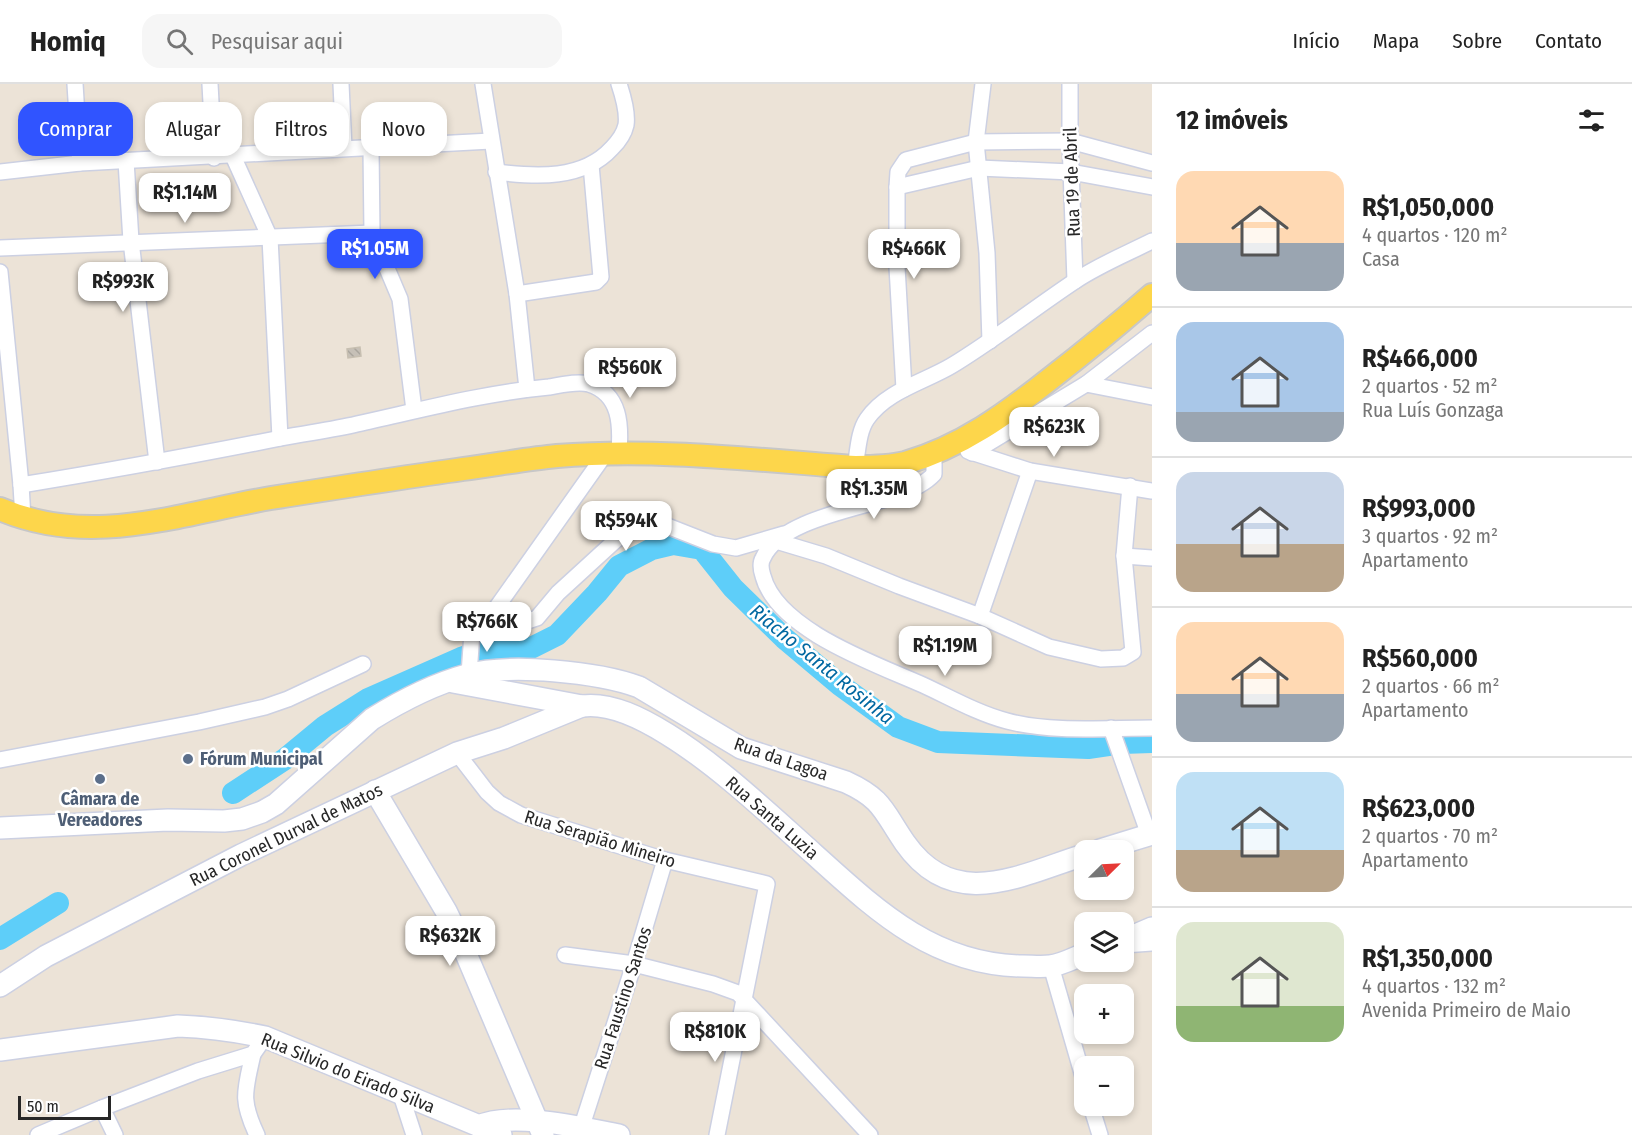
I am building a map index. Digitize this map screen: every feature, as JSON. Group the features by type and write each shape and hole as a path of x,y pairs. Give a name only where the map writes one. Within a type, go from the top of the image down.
{"main road":[{"path":"0,509 23,519 63,527 125,526 269,498 434,473 555,456 612,453 670,453 855,467 903,463 942,450 980,430 1012,409 1099,341 1152,295"}],"street":[{"path":"75,84 80,163"},
{"path":"210,84 214,158"},
{"path":"341,84 342,102"},
{"path":"483,84 517,294 527,389"},
{"path":"496,172 542,176 581,170 606,156 621,138 626,123 619,84"},
{"path":"983,84 976,142 987,253 990,341"},
{"name":"Rua 19 de Abril","path":"1070,84 1075,281"},
{"path":"447,144 491,141"},
{"path":"904,389 897,267 897,187 898,172 906,160 976,142 1070,141 1152,163"},
{"path":"0,172 80,163 233,156 270,238 280,438"},
{"path":"371,156 372,233 400,299 414,410"},
{"path":"126,161 131,241 158,462"},
{"path":"517,294 596,282 601,277 591,165"},
{"path":"897,187 979,168 1071,172 1152,187"},
{"path":"0,248 372,233"},
{"path":"855,467 861,432 867,419 877,408 904,389 950,366 990,341 1075,281 1152,241"},
{"path":"0,272 23,519"},
{"path":"972,453 1086,384 1152,333"},
{"path":"21,485 235,448 527,389 583,383 600,390 614,404 619,415 621,430 612,453 487,621 472,633 469,674"},
{"path":"1086,384 1152,397"},
{"path":"487,621 516,625 537,618 558,593 628,529 657,522 713,544 736,548 781,537 807,522 873,503 921,485 934,474 942,450 972,453 1030,471 1152,491"},
{"path":"980,616 1030,471"},
{"path":"781,537 899,586 980,616 1049,647 1101,659 1124,658 1134,652 1124,556 1130,486"},
{"path":"781,537 762,558 761,570 770,593 796,621 825,640 1006,721 1039,727 1152,728"},
{"path":"1124,556 1152,558"},
{"path":"0,760 200,722 265,707 288,699 363,664"},
{"name":"Rua da Lagoa","path":"0,828 242,819 276,804 372,719 447,681 490,670 568,673 613,679 639,687 741,748 846,782 872,795 924,866 951,881 970,885 984,884 1074,858"},
{"name":"Rua Santa Luzia","path":"447,681 582,706 610,708 645,721 687,747 877,910 935,946 964,958 993,965 1051,966 1074,958"},
{"name":"Rua Coronel Durval de Matos","path":"0,986 46,956 241,855 457,753 504,738 582,706"},
{"path":"1111,728 1151,835 1134,840"},
{"name":"Rua Serapião Mineiro","path":"457,753 487,792 499,803 521,815 665,860 767,884 744,998"},
{"path":"375,791 456,932 540,1128"},
{"path":"224,821 241,855"},
{"name":"Rua Faustino Santos","path":"580,1132 665,860"},
{"path":"1134,936 1152,928"},
{"path":"1134,944 1152,943"},
{"path":"565,956 634,964 730,989 744,998 870,1135"},
{"path":"1051,966 1077,1056"},
{"path":"717,1135 744,998"},
{"name":"Rua Silvio do Eirado Silva","path":"0,1050 178,1026 206,1027 401,1095 492,1130 540,1128 619,1135"},
{"path":"38,1135 259,1045"},
{"path":"257,1135 244,1101 259,1045"},
{"path":"401,1095 414,1135"},
{"path":"102,1108 115,1135"},
{"path":"1094,1116 1100,1135"}],"building":[{"path":"360,347 361,356 348,358 347,349"}],"waterway":[{"name":"Riacho Santa Rosinha","path":"233,793 285,759 325,726 368,699 461,658 491,648 527,650 557,635 619,566 652,549 673,544 702,549 733,588 784,638 840,685 898,727 938,742 1088,748 1122,743 1152,742"},
{"name":"Riacho Santa Rosinha","path":"0,939 58,903"}],"place":[{"name":"Fórum Municipal","path":"188,759"},
{"name":"Câmara de Vereadores","path":"100,779"}]}
